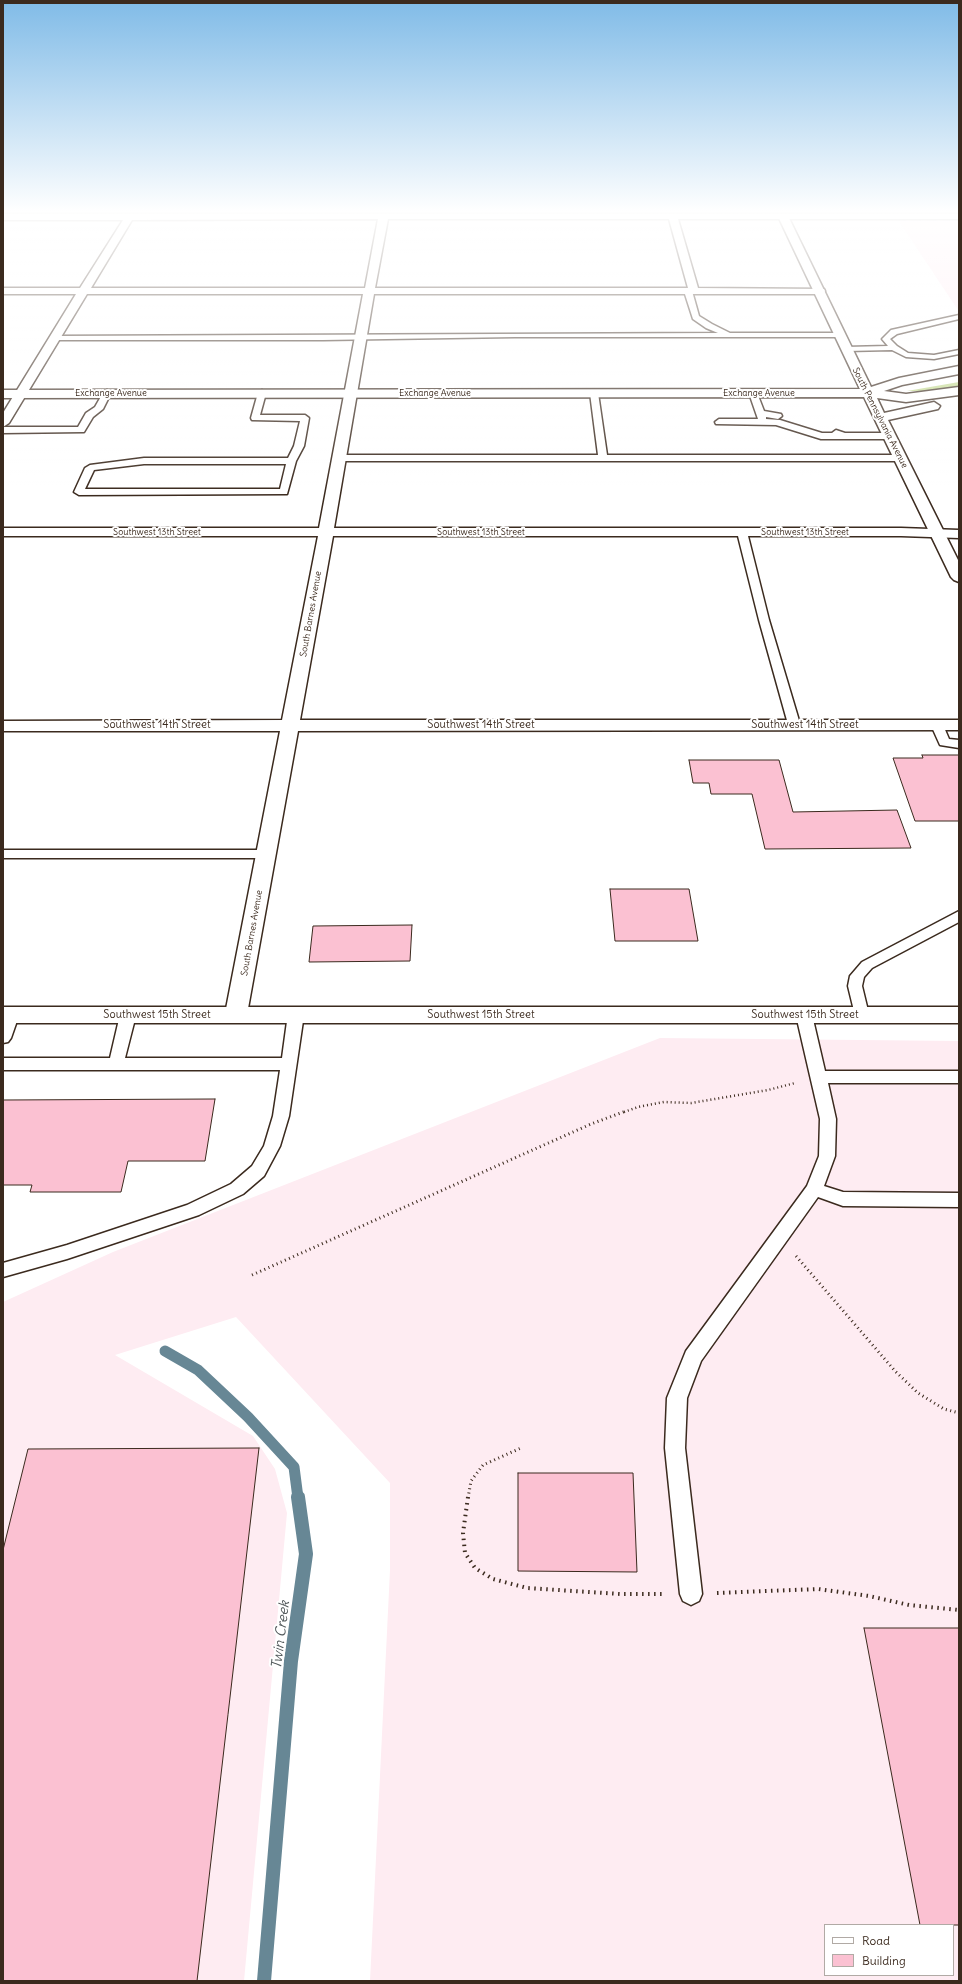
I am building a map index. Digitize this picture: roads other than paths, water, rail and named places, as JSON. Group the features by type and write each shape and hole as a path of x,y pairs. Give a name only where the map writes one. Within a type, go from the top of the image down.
{"street":[{"path":"3,423 75,307"},
{"name":"South Barnes Avenue","path":"236,1014 367,307"},
{"name":"South Pennsylvania Avenue","path":"827,307 846,349 959,577"},
{"name":"Exchange Avenue","path":"868,393 899,382 959,370"},
{"name":"Exchange Avenue","path":"3,394 868,393 906,398 959,391"},
{"path":"881,418 955,401 959,398"},
{"name":"Southwest 13th Street","path":"3,532 742,532 959,534"},
{"name":"Southwest 14th Street","path":"3,726 959,725"},
{"name":"Southwest 15th Street","path":"7,1015 959,1015"}],"lane":[{"path":"694,307 696,317 709,326 731,336"},
{"path":"959,317 894,332 886,339 894,348 906,355 917,357 934,357 959,352"},
{"path":"943,320 959,327"},
{"path":"56,338 840,335"},
{"path":"846,349 894,348"},
{"path":"3,430 81,430 89,415 99,409 107,393"},
{"path":"262,393 255,418 305,418 299,446 291,461 284,492 79,492 90,468 144,461 291,461"},
{"path":"594,393 602,458"},
{"path":"753,393 761,418"},
{"path":"719,422 786,417"},
{"path":"761,418 777,422 823,439 901,458"},
{"path":"338,458 602,458 844,436 890,436"},
{"path":"742,532 764,620 794,724"},
{"path":"937,725 944,742 959,744"},
{"path":"3,854 266,854"},
{"path":"861,1015 855,986 857,976 867,964 959,916"},
{"path":"3,1270 67,1252 193,1210 237,1189 258,1171 272,1146 281,1116 296,1014"},
{"path":"3,1038 7,1015"},
{"path":"116,1064 128,1015"},
{"path":"691,1594 675,1448 677,1398 693,1357 814,1189 827,1156 828,1119 804,1015"},
{"path":"3,1064 289,1064"},
{"path":"819,1077 959,1077"},
{"path":"814,1189 844,1199 959,1200"}],"waterway":[{"name":"Twin Creek","path":"165,1351 198,1370 248,1417 294,1467 298,1498"},
{"name":"Twin Creek","path":"264,1981 291,1661 306,1554 298,1497"}]}
